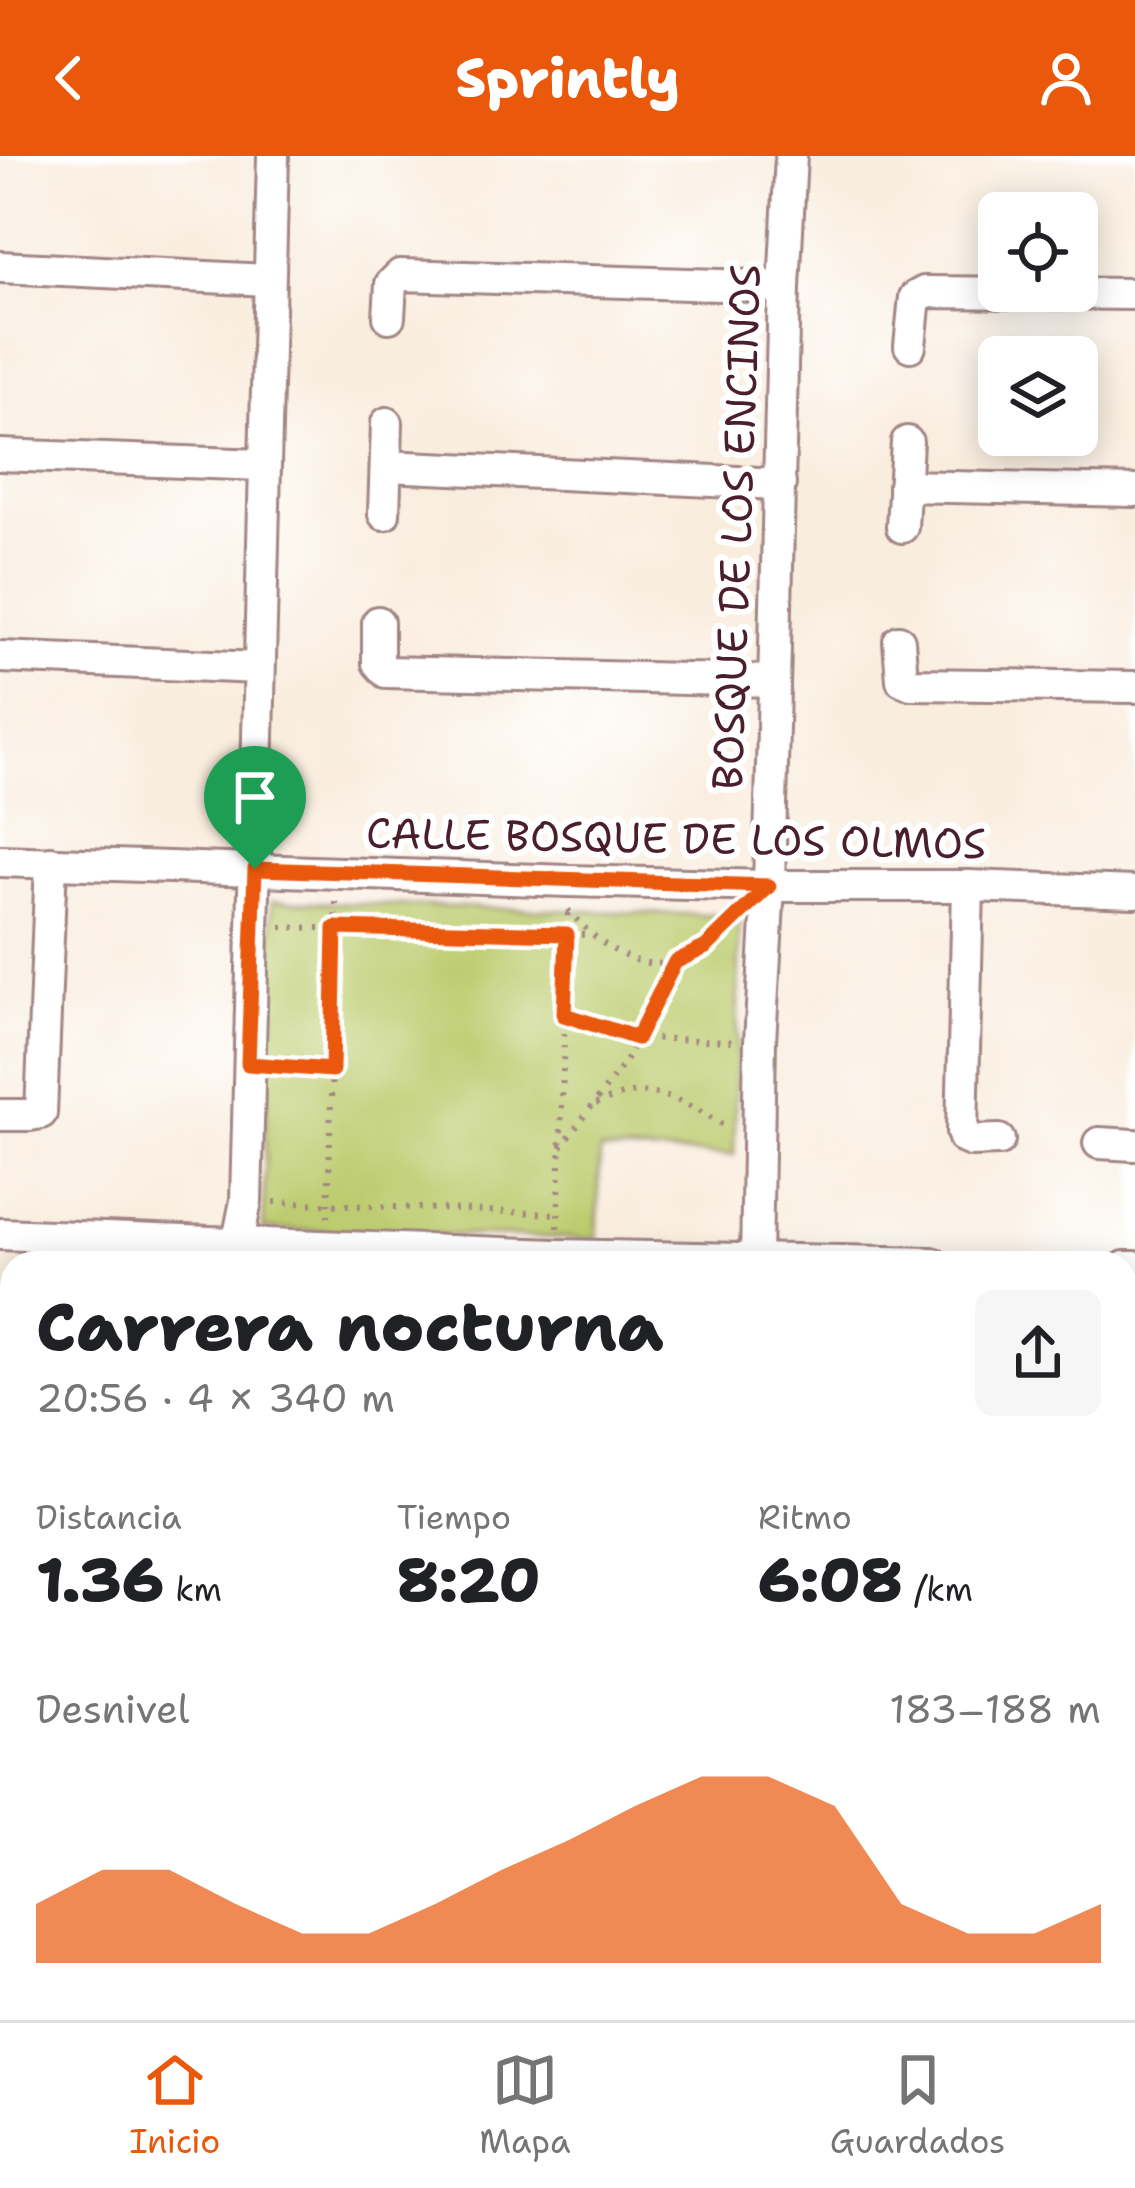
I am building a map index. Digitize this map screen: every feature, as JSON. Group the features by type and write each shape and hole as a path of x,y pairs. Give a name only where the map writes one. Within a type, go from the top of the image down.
{"street":[{"path":"238,1251 246,1201 273,156"},
{"name":"BOSQUE DE LOS ENCINOS","path":"756,1251 791,156"},
{"path":"0,267 269,280"},
{"path":"389,317 392,284 400,275 784,287"},
{"path":"910,346 915,297 923,292 1135,294"},
{"path":"384,514 388,423"},
{"path":"902,526 907,442"},
{"path":"0,455 263,465"},
{"path":"386,466 780,484"},
{"path":"904,486 1135,491"},
{"path":"379,622 379,663 386,672 772,681"},
{"path":"899,640 899,671 902,680 911,684 1135,687"},
{"path":"0,657 259,668"},
{"name":"CALLE BOSQUE DE LOS OLMOS","path":"0,861 337,873 568,895 769,886 1135,892"},
{"path":"0,1115 41,1113 51,862"},
{"path":"968,886 962,1132 971,1141 999,1140"},
{"path":"1099,1144 1135,1145"},
{"path":"0,1234 225,1251"},
{"path":"256,1251 327,1247 373,1251"}],"path":[{"path":"327,1247 337,873"},
{"path":"568,895 590,935 617,955 644,963 675,962 706,947 769,886"},
{"path":"557,1251 568,895"},
{"path":"254,926 590,935"},
{"path":"560,1148 625,1064 675,962"},
{"path":"564,1015 637,1038 760,1042"},
{"path":"248,1064 332,1070"},
{"path":"592,1105 630,1093 662,1096 698,1108 759,1149"},
{"path":"246,1201 558,1214"}],"green space":[{"path":"272,901 740,916 734,1155 600,1151 597,1239 263,1229"}],"route":[{"path":"255,869 769,886 706,947 675,962 637,1038 564,1015 567,934 335,928 332,1070 248,1064 255,869"}]}
